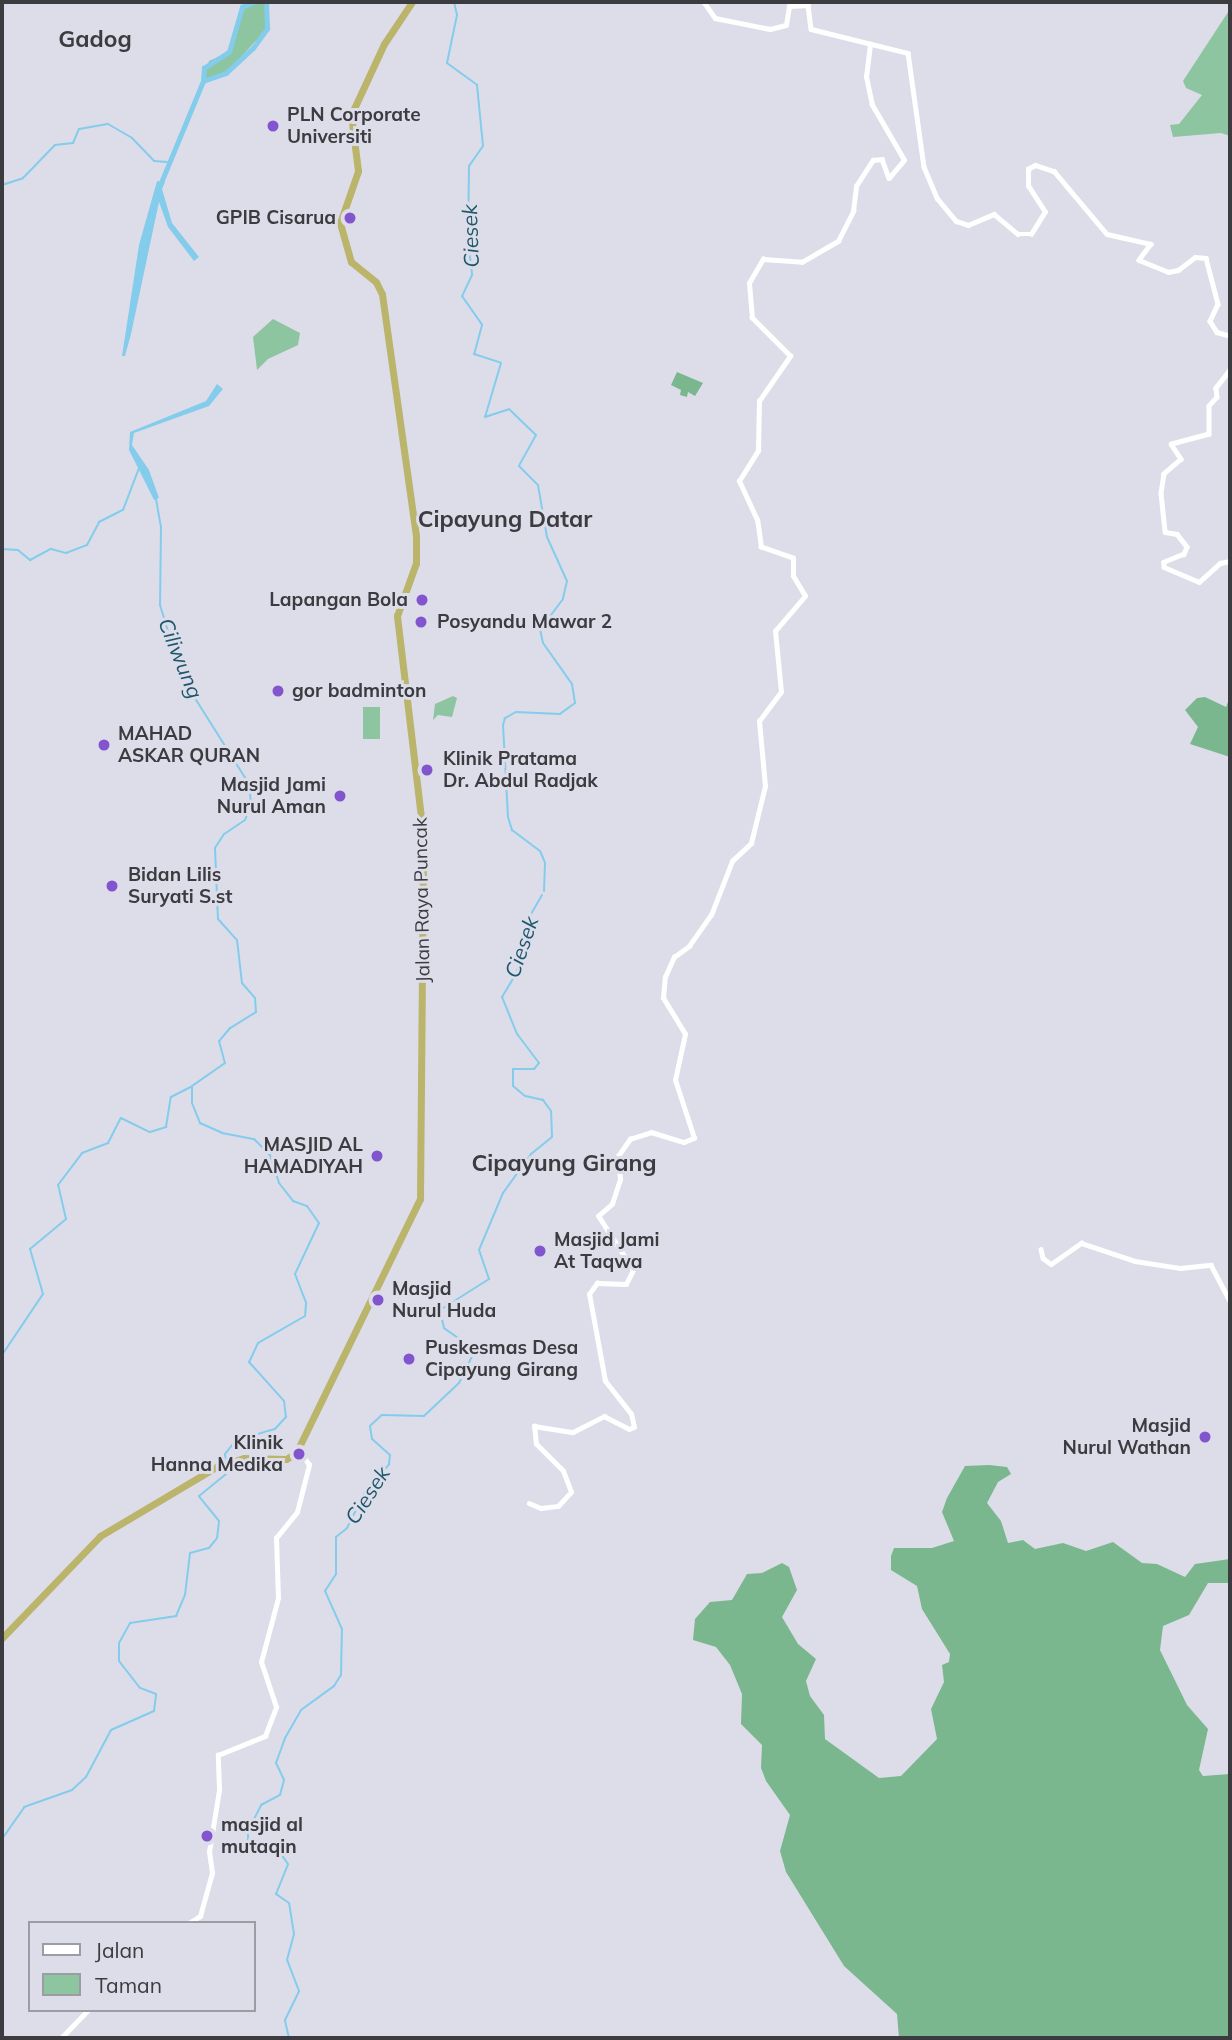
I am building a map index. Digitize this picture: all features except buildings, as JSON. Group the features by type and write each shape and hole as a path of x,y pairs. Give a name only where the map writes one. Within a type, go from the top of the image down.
{"highway":[{"name":"Jalan Raya Puncak","path":"299,1450 422,1190 423,842 397,616 416,563 416,536 382,294 376,282 351,261 340,223 358,171 351,115 384,44 412,2"},
{"path":"2,1639 94,1541 223,1464 237,1460 286,1459 299,1450"}],"street":[{"path":"704,2 715,18 770,29 786,25 789,6 808,5 811,29 910,55 924,167 937,198 956,221 968,225 994,214 1018,234 1031,234 1045,212 1028,186 1028,170 1035,165 1054,171 1107,234 1151,244 1151,250 1138,256 1140,260 1168,272 1178,270 1195,257 1206,258 1218,304 1210,319 1217,332 1230,336"},
{"path":"529,1503 541,1508 558,1506 571,1492 561,1468 536,1444 534,1426 573,1432 607,1416 629,1429 634,1427 631,1414 605,1381 589,1294 597,1283 626,1284 633,1270 598,1216 612,1204 620,1180 618,1156 630,1139 651,1132 684,1142 694,1138 675,1080 685,1034 663,998 665,980 674,957 690,945 711,913 732,861 750,844 765,786 759,723 781,692 775,631 805,596 793,576 793,558 761,547 757,520 739,481 758,451 759,401 790,356 752,318 749,283 763,259 802,262 840,240 852,213 856,186 872,161 882,159 889,178 904,160 874,108 866,77 870,44"},
{"path":"1230,369 1216,388 1217,397 1209,406 1209,434 1171,444 1181,459 1164,474 1161,495 1165,532 1177,534 1187,547 1184,554 1164,562 1164,567 1199,582 1220,563 1230,561"},
{"path":"1041,1249 1042,1258 1051,1264 1071,1247 1083,1243 1135,1261 1180,1268 1211,1265 1230,1301"},
{"path":"193,1921 200,1916 212,1875 209,1852 219,1790 218,1756 265,1736 276,1706 260,1663 278,1598 274,1569 276,1538 297,1513 309,1465 299,1450"},
{"path":"61,2038 86,2012"}],"green space":[{"path":"254,2 266,2 267,29 226,73 203,81 209,61 229,52 242,7"},
{"path":"1230,9 1230,136 1221,133 1173,137 1170,125 1179,124 1202,95 1186,88 1183,81"},
{"path":"273,319 300,333 298,345 268,359 257,370 253,337"},
{"path":"677,372 703,383 695,396 688,392 687,397 680,395 681,390 671,385"},
{"path":"453,696 457,698 452,717 438,715 433,720 435,704"},
{"path":"1205,697 1226,707 1230,697 1230,757 1190,744 1198,727 1185,710 1197,698"},
{"path":"363,707 380,707 380,739 363,739"},
{"path":"965,1466 1007,1467 1011,1474 998,1482 987,1503 1001,1521 1008,1543 1023,1540 1035,1549 1063,1543 1086,1551 1113,1542 1142,1563 1157,1564 1185,1577 1195,1564 1230,1559 1230,1583 1208,1583 1189,1615 1163,1626 1160,1650 1187,1705 1208,1729 1199,1770 1203,1776 1230,1774 1230,2038 899,2038 897,2014 844,1966 786,1872 780,1851 790,1815 766,1781 761,1768 762,1745 741,1724 742,1694 730,1665 716,1647 693,1640 695,1619 710,1602 732,1600 747,1574 762,1573 782,1563 789,1567 797,1590 782,1617 798,1644 816,1659 806,1681 810,1696 824,1715 825,1739 879,1778 901,1776 937,1739 931,1709 944,1682 942,1665 949,1662 950,1654 922,1609 917,1586 891,1570 891,1556 894,1548 932,1548 954,1541 942,1512 947,1498"}],"water":[{"path":"157,181 165,182 162,189 172,223 199,257 194,261 168,227 159,202 131,334 125,356 122,356 139,245"},
{"path":"217,384 223,389 209,406 134,433 132,445 149,470 159,498 154,500 129,450 130,432 206,401"}],"waterway":[{"name":"Ciliwung","path":"160,185 203,81 204,68 229,52 242,7 254,2"},
{"name":"Ciliwung","path":"203,81 226,73 253,48 267,29 266,2"},
{"name":"Ciesek","path":"454,2 457,15 447,63 477,85 483,146 469,166 468,241 472,275 462,296 482,325 474,354 501,363 485,417 509,409 536,435 519,466 538,485 547,537 567,581 563,599 540,629 543,643 572,684 575,703 560,714 516,712 505,718 503,725 508,817 512,830 540,851 545,863 544,891"},
{"path":"2,185 23,178 55,145 73,143 79,129 108,124 132,138 154,161 167,162"},
{"path":"2,549 18,550 30,560 51,549 66,553 87,545 99,522 123,510 139,468"},
{"name":"Ciliwung","path":"156,499 161,526 160,605 174,651 193,695 249,784 251,803 245,820 224,834 215,848 218,919 237,940 242,983 255,998 256,1012 230,1028 219,1041 225,1063 192,1086 192,1103 200,1123 222,1133 254,1139 270,1155 279,1183 293,1201 307,1206 319,1223 295,1274 306,1303 305,1316 258,1343 249,1362 284,1401 286,1417 275,1429 236,1440 225,1454 226,1461"},
{"name":"Ciesek","path":"289,2038 285,2020 299,1991 287,1960 294,1934 289,1903 276,1894 288,1864 281,1854 248,1844 248,1831 261,1805 280,1795 284,1780 276,1763 285,1738 301,1710 334,1686 341,1675 342,1629 325,1591 336,1574 336,1537 347,1528 365,1492 389,1464 390,1455 372,1439 370,1426 382,1415 424,1416 459,1383 472,1356 471,1347 444,1328 440,1310 489,1279 479,1250 503,1193 531,1154 552,1137 551,1111 543,1100 525,1096 513,1086 513,1069 534,1069 539,1063 517,1034 502,997 517,972 527,921 542,895"},
{"path":"2,1355 43,1294 30,1249 66,1219 58,1185 82,1153 108,1143 121,1118 150,1132 166,1127 171,1097 191,1087"},
{"name":"Ciliwung","path":"2,1839 24,1807 72,1790 86,1777 111,1730 154,1711 156,1694 140,1688 119,1661 119,1643 130,1623 176,1616 185,1595 190,1553 209,1548 217,1538 219,1521 199,1496 227,1473 226,1466"}],"place":[{"name":"PLN Corporate Universiti","path":"273,126"},
{"name":"GPIB Cisarua","path":"350,218"},
{"name":"Lapangan Bola","path":"422,600"},
{"name":"Posyandu Mawar 2","path":"421,622"},
{"name":"gor badminton","path":"278,691"},
{"name":"MAHAD ASKAR QURAN","path":"104,745"},
{"name":"Klinik Pratama Dr. Abdul Radjak","path":"427,770"},
{"name":"Masjid Jami Nurul Aman","path":"340,796"},
{"name":"Bidan Lilis Suryati S.st","path":"112,886"},
{"name":"MASJID AL HAMADIYAH","path":"377,1156"},
{"name":"Masjid Jami At Taqwa","path":"540,1251"},
{"name":"Masjid Nurul Huda","path":"378,1300"},
{"name":"Puskesmas Desa Cipayung Girang","path":"409,1359"},
{"name":"Masjid Nurul Wathan","path":"1205,1437"},
{"name":"Klinik Hanna Medika","path":"299,1454"},
{"name":"masjid al mutaqin","path":"207,1836"}],"district":[{"name":"Gadog","path":"95,39"},
{"name":"Cipayung Datar","path":"505,519"},
{"name":"Cipayung Girang","path":"564,1163"}]}
